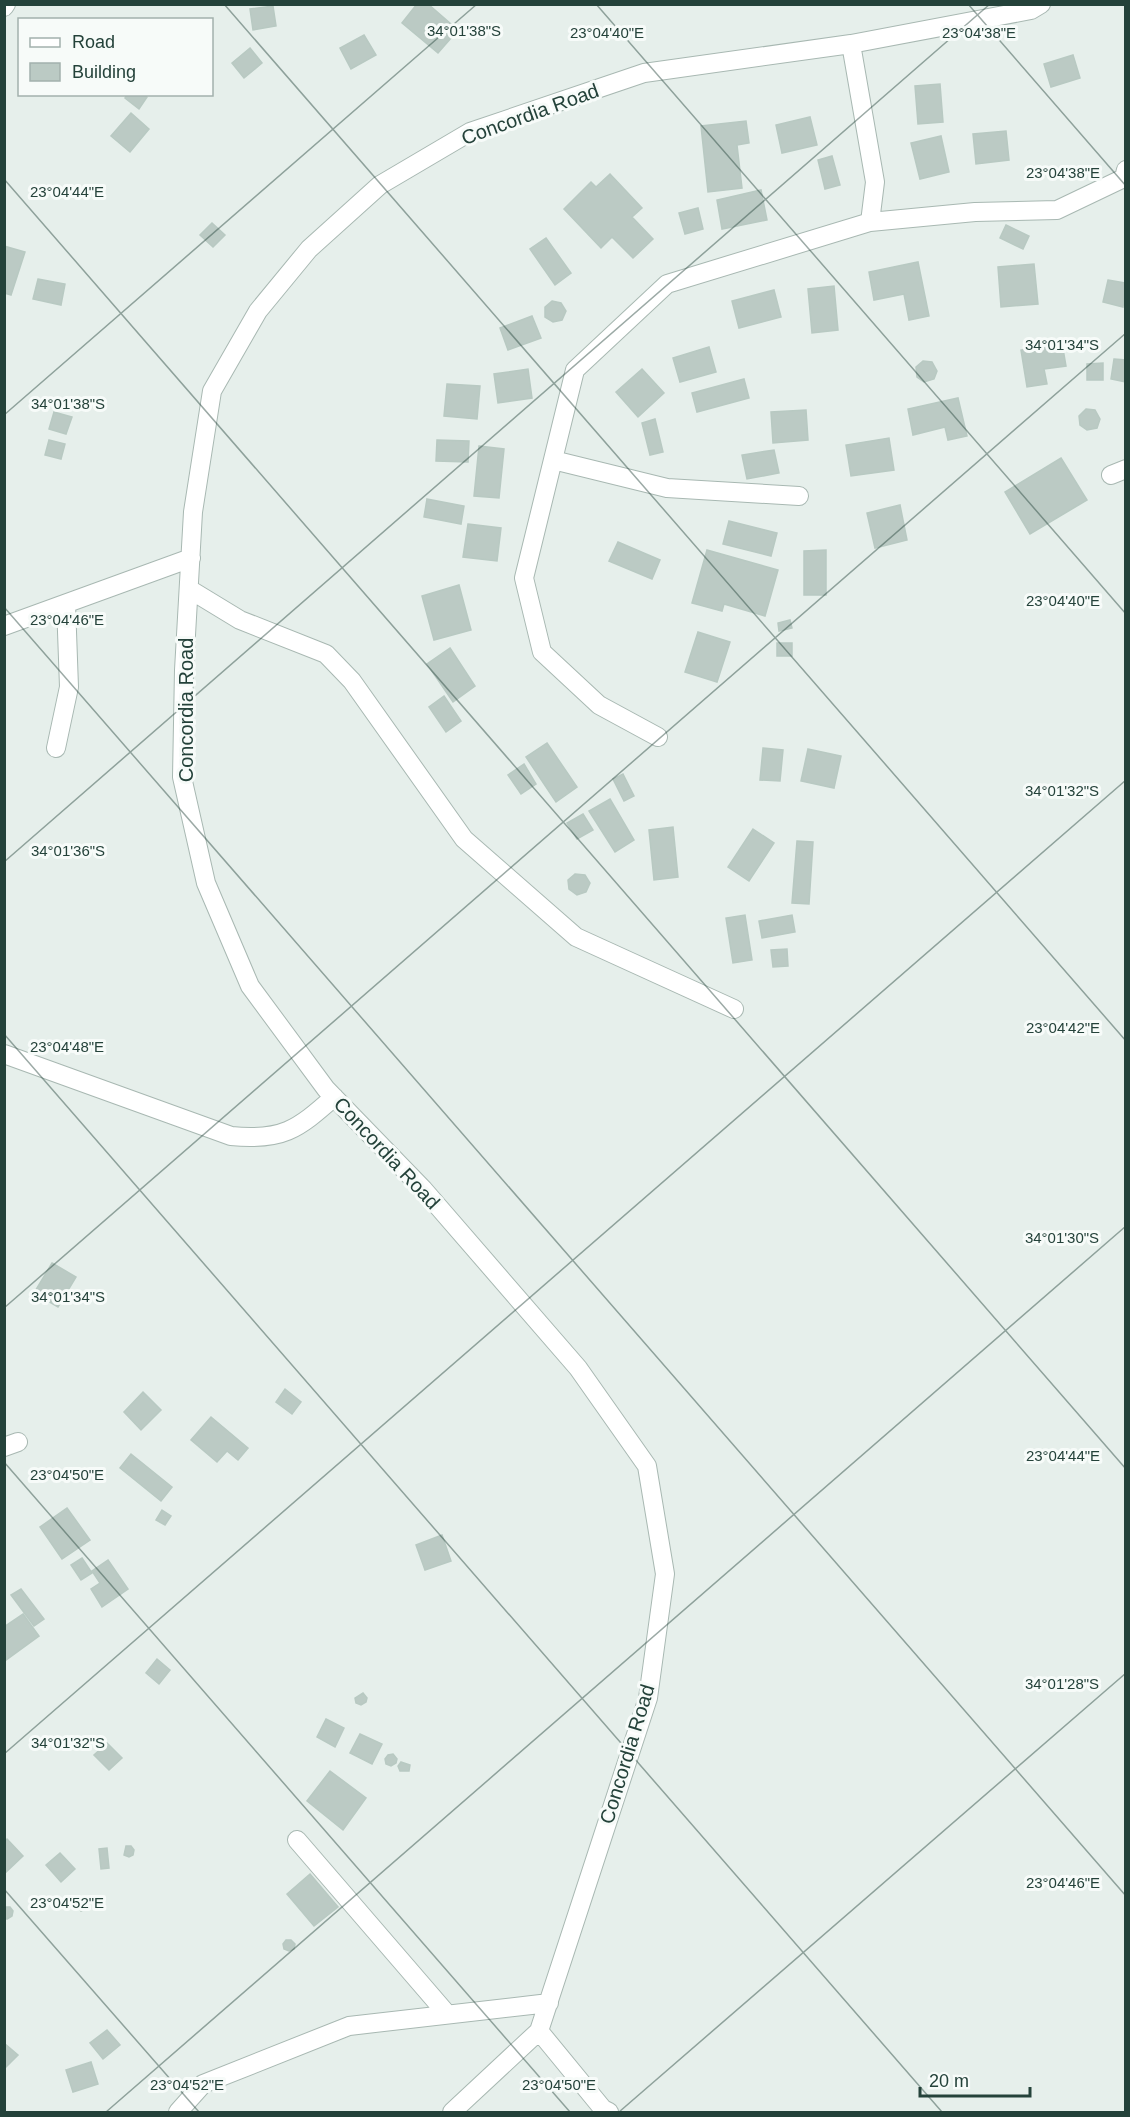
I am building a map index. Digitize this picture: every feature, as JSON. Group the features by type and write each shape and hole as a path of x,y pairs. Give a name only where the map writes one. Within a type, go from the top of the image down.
{"street":[{"name":"Concordia Road","path":"539,2031 648,1698 665,1574 647,1466 578,1368 423,1188 334,1096 250,986 206,883 182,777 193,512 212,391 258,311 309,249 380,185 470,132 644,73 851,44 1031,10 1041,4"},
{"path":"851,44 875,182 870,222"},
{"path":"658,736 599,705 542,652 524,578 575,370 667,284 870,222 975,212 1057,210 1125,176"},
{"path":"553,460 667,488 800,496"},
{"path":"4,626 191,558"},
{"path":"189,589 240,620 326,654 352,681 464,839 576,937 734,1009"},
{"path":"56,748 69,687 66,604"},
{"path":"4,1054 231,1136 260,1139 283,1133 305,1123 334,1096"},
{"path":"297,1840 447,2014"},
{"path":"178,2112 203,2084 349,2026 549,2002"},
{"path":"452,2112 539,2031 603,2109 609,2112"}],"building":[{"path":"417,4 428,4 458,30 438,53 402,23"},
{"path":"273,6 276,26 253,30 250,9"},
{"path":"364,35 376,55 351,69 340,48"},
{"path":"250,48 262,63 244,78 232,63"},
{"path":"1073,55 1080,78 1051,87 1044,64"},
{"path":"940,84 943,122 918,124 915,86"},
{"path":"126,96 147,97 139,109 125,98"},
{"path":"131,113 149,129 130,152 111,136"},
{"path":"810,117 817,145 782,153 776,125"},
{"path":"746,121 749,143 737,145 742,188 708,192 701,126"},
{"path":"1006,131 1009,160 976,164 973,134"},
{"path":"941,136 949,172 920,179 911,143"},
{"path":"832,156 840,185 825,189 818,160"},
{"path":"610,174 642,208 632,217 653,239 633,258 612,237 601,248 564,209 591,182 596,187"},
{"path":"761,190 767,220 722,229 717,200"},
{"path":"698,208 703,229 685,234 679,213"},
{"path":"212,223 225,235 213,247 200,235"},
{"path":"1006,225 1029,236 1023,249 1000,238"},
{"path":"546,238 571,273 555,285 530,249"},
{"path":"4,246 25,252 11,295 4,293"},
{"path":"918,262 929,316 909,320 904,294 874,300 869,272"},
{"path":"1034,264 1038,304 1001,307 998,267"},
{"path":"38,279 65,284 61,305 33,299"},
{"path":"1108,280 1126,283 1123,307 1103,302"},
{"path":"834,286 838,330 812,333 808,289"},
{"path":"774,290 781,317 739,328 732,301"},
{"path":"552,301 561,303 566,311 562,320 553,322 545,317 545,307"},
{"path":"532,316 541,338 508,350 500,328"},
{"path":"1062,343 1066,366 1044,369 1047,384 1027,387 1021,350"},
{"path":"709,347 716,372 680,382 673,358"},
{"path":"1114,359 1126,360 1126,382 1111,379"},
{"path":"923,361 932,362 937,371 934,379 924,382 917,377 916,367"},
{"path":"1103,363 1103,380 1087,380 1087,364"},
{"path":"528,369 532,398 498,403 494,374"},
{"path":"642,369 664,393 638,417 616,392"},
{"path":"744,379 749,398 697,412 692,393"},
{"path":"447,384 480,386 477,419 444,416"},
{"path":"958,398 967,436 948,440 945,427 913,435 908,409"},
{"path":"1086,409 1095,410 1100,419 1097,428 1087,430 1080,425 1079,416"},
{"path":"806,410 808,440 773,443 771,412"},
{"path":"54,412 72,417 66,434 49,429"},
{"path":"655,419 663,452 650,455 642,423"},
{"path":"889,438 894,470 851,476 846,445"},
{"path":"49,440 65,444 61,459 45,455"},
{"path":"437,440 469,441 468,462 436,461"},
{"path":"479,446 504,449 499,498 474,496"},
{"path":"774,450 779,473 747,479 742,455"},
{"path":"1061,458 1087,500 1030,534 1005,492"},
{"path":"427,499 464,506 461,524 424,517"},
{"path":"900,505 907,540 875,548 867,513"},
{"path":"729,521 777,533 771,556 723,544"},
{"path":"468,524 501,528 497,561 463,557"},
{"path":"618,542 660,560 652,579 609,561"},
{"path":"707,550 778,570 765,616 724,604 722,611 692,603"},
{"path":"826,550 826,595 804,595 804,551"},
{"path":"459,585 471,630 434,640 422,596"},
{"path":"790,620 792,628 779,631 778,623"},
{"path":"698,632 730,642 717,682 685,672"},
{"path":"777,643 792,643 792,656 777,656"},
{"path":"450,648 475,686 453,702 427,664"},
{"path":"444,696 461,721 446,732 429,707"},
{"path":"547,743 577,787 556,802 526,757"},
{"path":"763,748 783,750 780,781 760,780"},
{"path":"808,749 841,756 834,788 801,781"},
{"path":"524,764 536,784 521,794 508,775"},
{"path":"623,774 634,796 624,801 613,779"},
{"path":"610,799 634,840 615,852 589,811"},
{"path":"583,814 593,830 577,839 567,823"},
{"path":"673,827 678,877 654,880 649,830"},
{"path":"753,829 774,843 749,881 728,867"},
{"path":"797,841 813,842 809,904 792,903"},
{"path":"575,874 585,875 590,883 586,892 577,895 569,889 568,880"},
{"path":"745,915 752,960 733,963 726,918"},
{"path":"792,915 795,932 762,938 759,921"},
{"path":"787,949 788,966 773,967 771,950"},
{"path":"52,1263 76,1277 58,1307 34,1293"},
{"path":"285,1389 301,1402 292,1414 276,1402"},
{"path":"143,1392 161,1410 141,1430 124,1412"},
{"path":"211,1417 248,1448 238,1460 227,1451 217,1462 191,1440"},
{"path":"131,1454 172,1487 161,1501 120,1468"},
{"path":"67,1508 90,1540 62,1559 40,1527"},
{"path":"162,1510 171,1516 165,1525 156,1520"},
{"path":"442,1535 451,1561 425,1570 416,1545"},
{"path":"82,1558 92,1573 81,1580 71,1565"},
{"path":"108,1560 128,1589 102,1607 91,1589 100,1583 92,1571"},
{"path":"21,1589 44,1619 34,1626 11,1595"},
{"path":"23,1614 39,1636 6,1660 4,1627"},
{"path":"157,1659 170,1670 159,1684 146,1673"},
{"path":"363,1693 367,1698 366,1702 361,1705 356,1703 355,1698"},
{"path":"326,1719 344,1728 335,1747 317,1737"},
{"path":"360,1734 382,1744 372,1764 350,1753"},
{"path":"107,1743 122,1758 109,1770 94,1755"},
{"path":"393,1754 397,1759 396,1763 391,1766 386,1764 385,1759 388,1755"},
{"path":"401,1762 410,1765 409,1771 400,1771 398,1766"},
{"path":"330,1771 366,1798 343,1830 307,1801"},
{"path":"7,1839 23,1856 4,1874 4,1842"},
{"path":"126,1846 131,1846 134,1850 133,1855 129,1857 124,1855"},
{"path":"107,1848 109,1868 101,1869 99,1849"},
{"path":"60,1853 75,1869 61,1882 46,1865"},
{"path":"310,1874 338,1907 314,1926 287,1894"},
{"path":"78,1899 83,1899 86,1903 85,1909 81,1911 74,1904"},
{"path":"4,1907 10,1907 13,1911 12,1916 7,1919 4,1917"},
{"path":"286,1940 291,1940 295,1944 294,1949 289,1951 284,1949 283,1944"},
{"path":"107,2030 120,2045 103,2059 90,2043"},
{"path":"4,2043 18,2055 4,2069"},
{"path":"91,2062 98,2084 73,2092 66,2070"}]}
